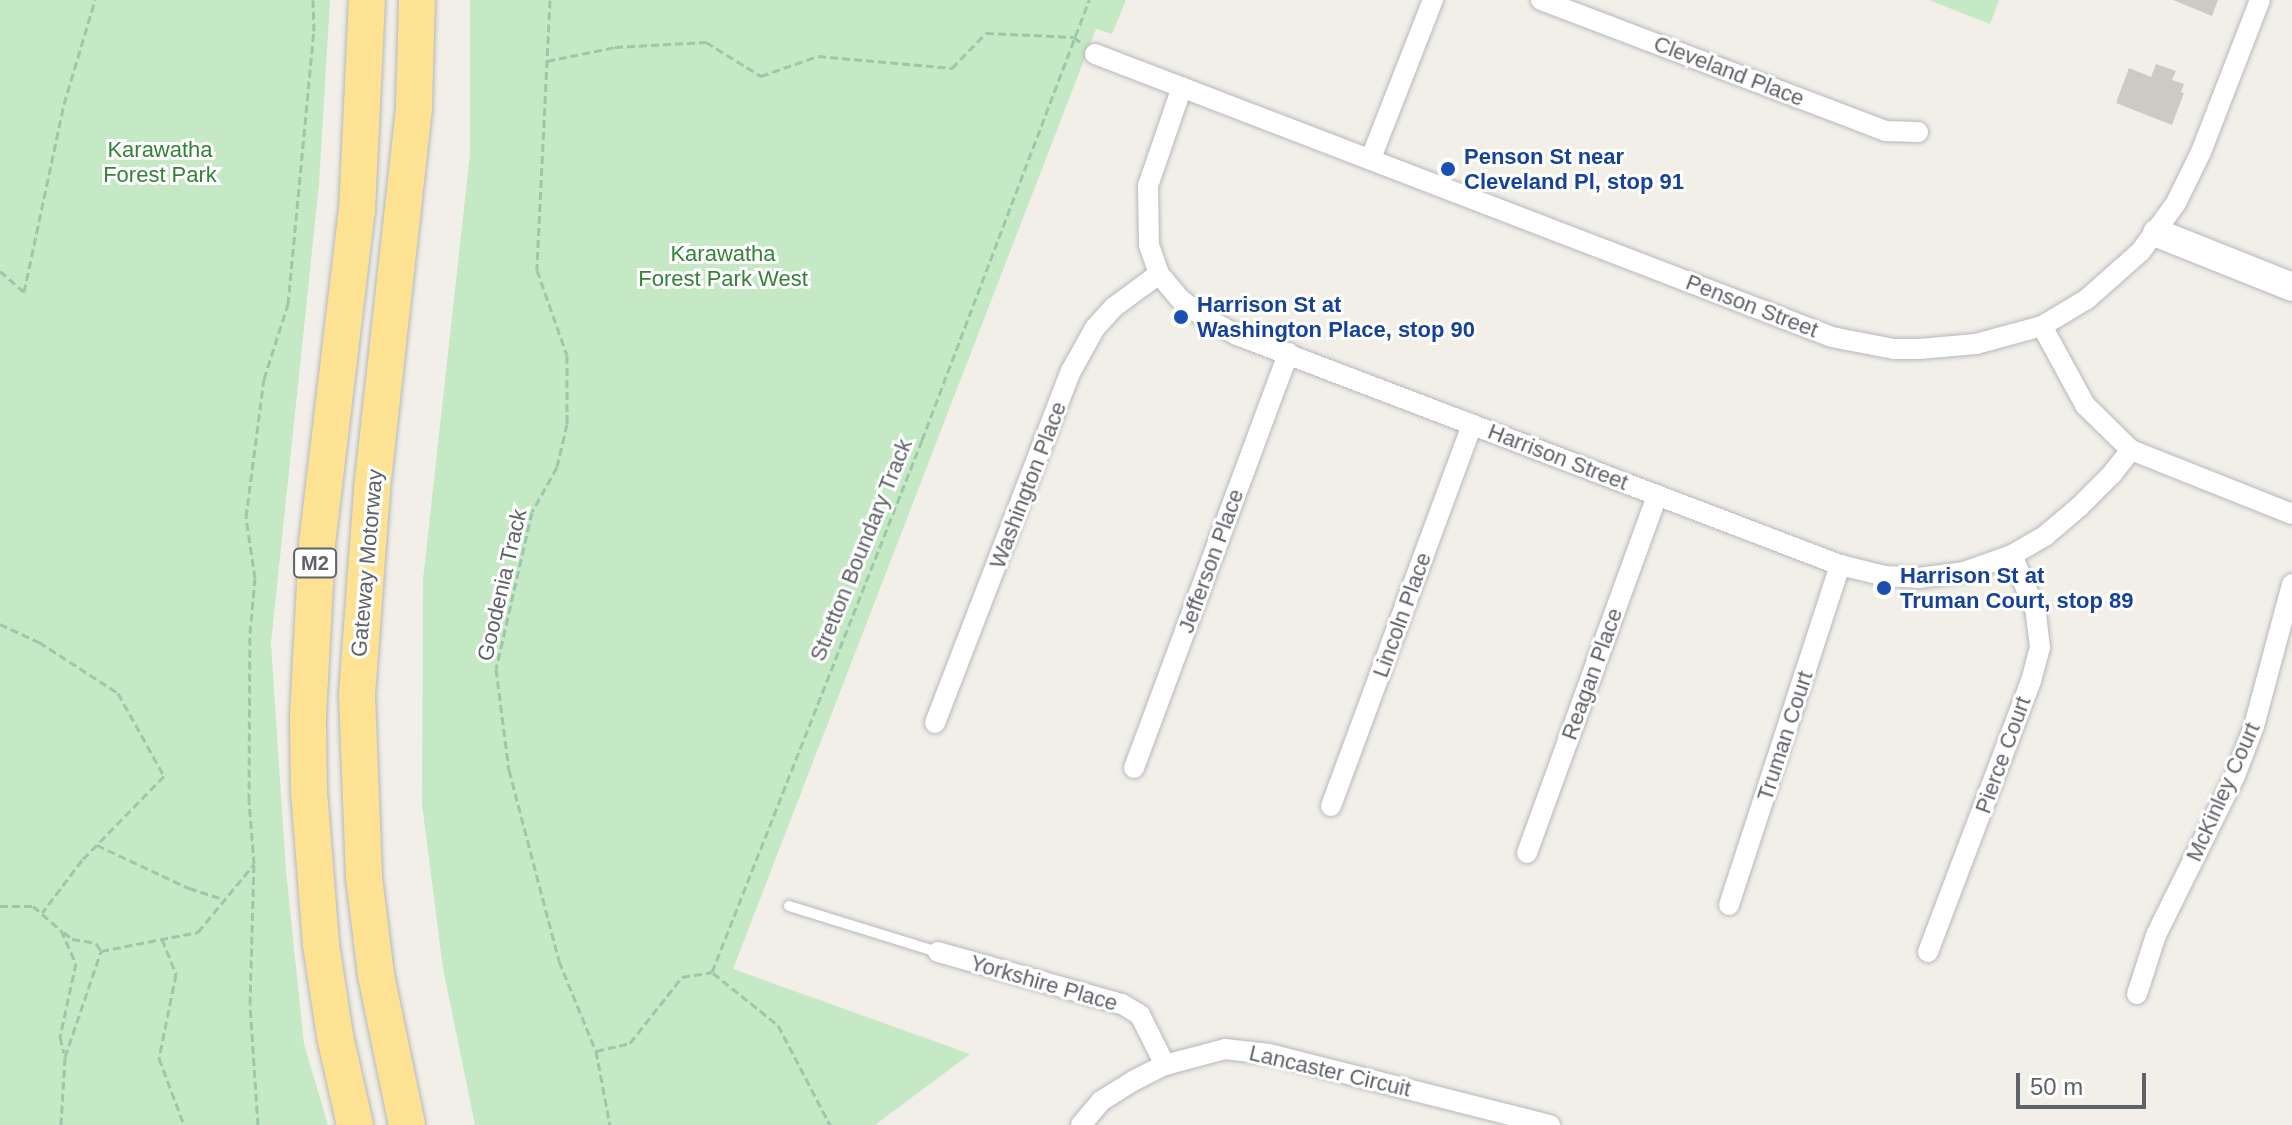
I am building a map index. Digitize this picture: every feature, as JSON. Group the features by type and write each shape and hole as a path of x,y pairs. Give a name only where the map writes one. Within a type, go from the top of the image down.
{"highway":[{"name":"M2","path":"355,1125 335,1036 321,944 309,793 308,717 317,544 357,211 367,0"},
{"name":"Gateway Motorway","path":"407,1125 379,989 364,877 357,695 372,489 414,107 417,0"}],"street":[{"path":"1371,158 1433,0"},
{"name":"Cleveland Place","path":"1541,0 1886,131 1918,132"},
{"name":"Penson Street","path":"1095,54 1832,337 1894,349 1919,349 1976,344 2042,326 2106,284 2157,233 2201,152 2260,0"},
{"name":"Harrison Street","path":"1182,87 1148,186 1149,245 1159,274 1180,299 1205,318 1237,335 1840,565 1885,576 1918,578 1964,572 2012,555 2046,535 2079,507 2131,450"},
{"path":"2157,233 2292,287"},
{"name":"Washington Place","path":"935,723 1071,371 1095,328 1114,307 1159,274"},
{"path":"2042,326 2085,405 2131,450 2292,514"},
{"name":"Jefferson Place","path":"1134,768 1288,353"},
{"name":"Lincoln Place","path":"1331,806 1472,424"},
{"name":"Reagan Place","path":"1527,853 1657,495"},
{"name":"Pierce Court","path":"1928,952 2031,681 2040,647 2036,612 2012,555"},
{"name":"Truman Court","path":"1729,905 1840,565"},
{"name":"McKinley Court","path":"2137,994 2156,935 2235,776 2254,726 2292,584"},
{"name":"Yorkshire Place","path":"938,952 1122,1004 1140,1015 1165,1065"},
{"name":"Lancaster Circuit","path":"1081,1125 1101,1101 1165,1065 1225,1049 1269,1054 1550,1125"}],"lane":[{"path":"789,906 938,952"}],"path":[{"path":"0,271 24,292 64,104 95,0"},
{"path":"258,1125 250,1004 254,864 249,733 255,578 246,517 264,379 288,304 309,91 313,0"},
{"name":"Goodenia Track","path":"550,0 537,270 567,355 567,424 557,467 532,512 496,669 509,770 559,961 596,1051 610,1125"},
{"name":"Stretton Boundary Track","path":"712,972 922,440 1089,0"},
{"path":"547,61 615,47 706,42 761,76 818,56 952,68 986,33 1074,37"},
{"path":"0,624 39,642 118,693 164,776 82,860 42,913"},
{"path":"97,845 189,888 225,900"},
{"path":"101,951 198,932 254,864"},
{"path":"0,906 33,906 72,939 96,943 101,951"},
{"path":"61,930 76,963 60,1037 65,1057"},
{"path":"162,939 176,974 159,1058 184,1125"},
{"path":"61,1125 65,1057 101,951"},
{"path":"596,1051 630,1043 682,977 712,972 746,996 778,1025 830,1125"}],"green space":[{"name":"Karawatha Forest Park","path":"0,0 330,0 319,184 271,643 286,871 304,1044 328,1125 0,1125"},
{"name":"Karawatha Forest Park West","path":"470,0 1126,0 1112,34 1096,29 733,969 970,1054 875,1125 475,1125 443,968 422,804 423,580 470,154"},
{"path":"1929,0 1999,0 1990,24"}],"building":[{"path":"2173,0 2218,0 2212,16"},
{"path":"2156,64 2176,71 2172,80 2184,84 2181,92 2184,93 2172,125 2116,103 2129,68 2151,77"}],"place":[{"name":"Penson St near Cleveland Pl, stop 91","path":"1448,169"},
{"name":"Harrison St at Washington Place, stop 90","path":"1181,317"},
{"name":"Harrison St at Truman Court, stop 89","path":"1884,588"}]}
